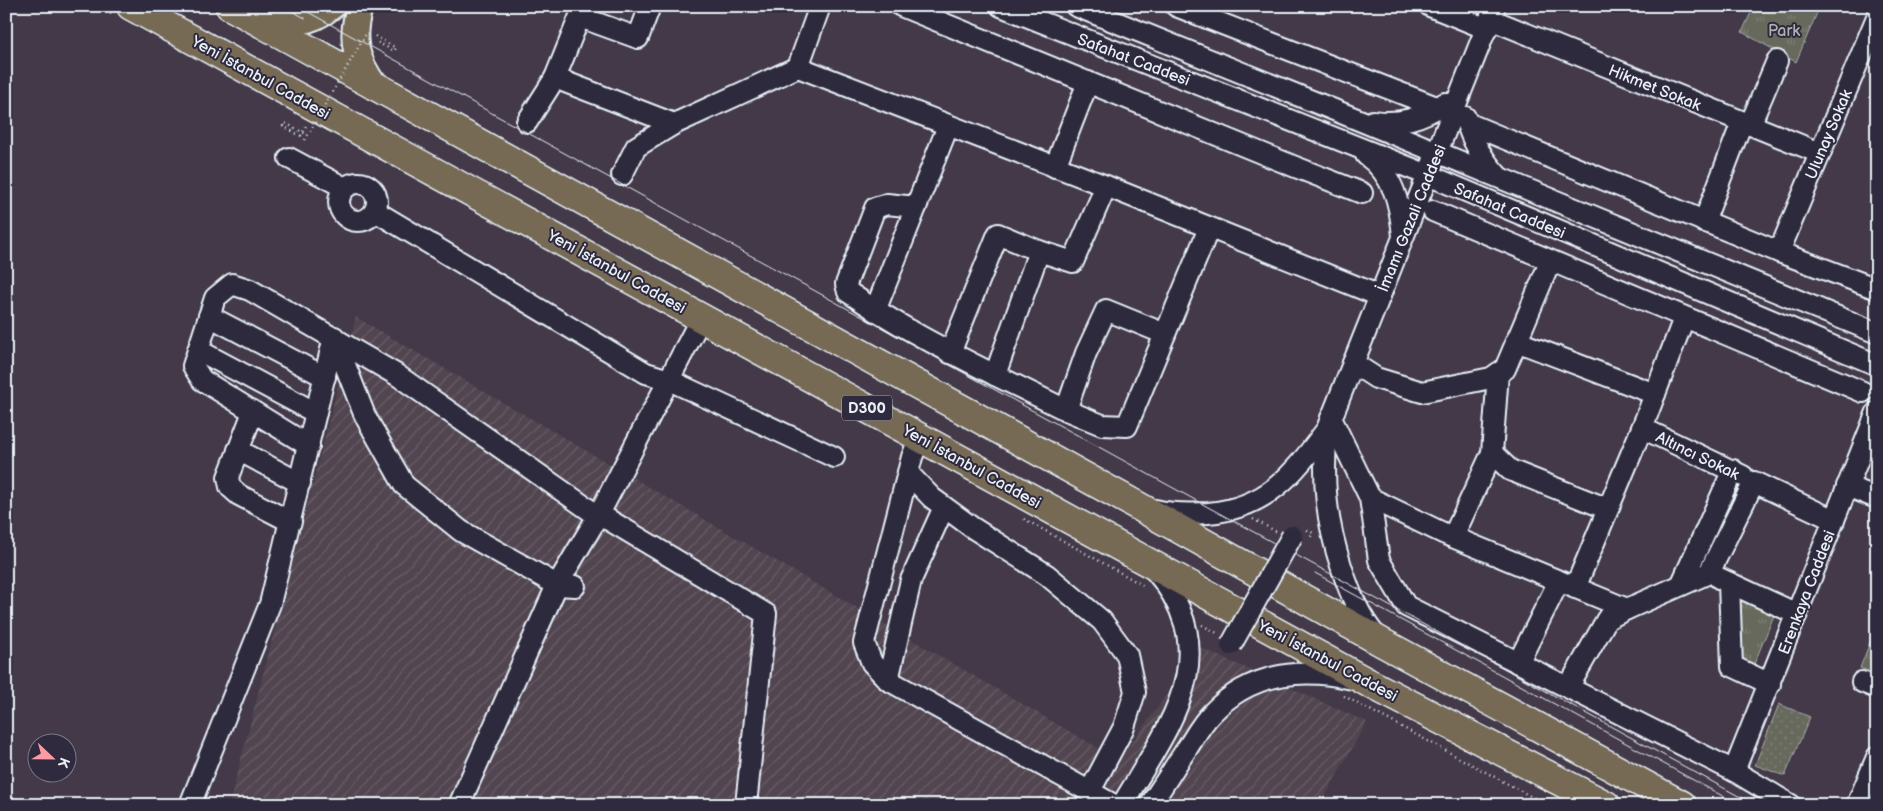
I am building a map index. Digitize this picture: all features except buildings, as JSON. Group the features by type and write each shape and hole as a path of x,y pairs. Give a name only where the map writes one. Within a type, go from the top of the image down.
{"highway":[{"name":"Yeni İstanbul Caddesi","path":"131,6 1367,682 1606,805"},
{"name":"D300","path":"230,6 1138,506"},
{"path":"1138,506 1382,643 1682,805"}],"main road":[{"path":"360,6 355,26 355,45 359,62 375,87"},
{"path":"257,21 279,24 295,23 308,20 324,8"}],"street":[{"path":"527,122 555,78 582,12 638,38 650,6"},
{"path":"622,175 636,147 674,124 798,67 820,6"},
{"path":"901,6 1362,193"},
{"name":"Safahat Caddesi","path":"1001,6 1490,201 1877,365"},
{"name":"Safahat Caddesi","path":"1076,6 1877,333"},
{"path":"1176,6 1438,108"},
{"name":"Hikmet Sokak","path":"1430,6 1491,18 1820,153"},
{"name":"Ulunay Sokak","path":"1779,252 1877,17"},
{"name":"İmamı Gazali Caddesi","path":"1329,424 1491,18"},
{"path":"1704,222 1746,124 1777,61"},
{"path":"798,67 1106,186 1380,296"},
{"path":"555,78 674,124"},
{"path":"1055,167 1088,82"},
{"path":"1359,120 1383,123 1411,120 1438,108 1462,90"},
{"path":"1462,90 1467,123 1482,156 1488,166 1500,178"},
{"path":"1467,123 1704,222 1877,290"},
{"path":"875,311 948,126"},
{"path":"1352,145 1383,169 1390,181 1399,205 1403,238"},
{"path":"290,158 345,188"},
{"path":"354,183 365,184 374,190 377,200 375,211 367,219 356,221 346,217 340,208 340,197 345,188 354,183"},
{"path":"950,353 998,234 1039,251 1073,262 1106,186"},
{"path":"1403,238 1414,224 1433,211 1458,203 1490,201"},
{"path":"916,207 887,204 875,208 846,288 848,292 875,311 950,353 1066,410 1102,424 1127,426 1209,228"},
{"path":"375,211 646,373 669,380 834,457"},
{"path":"1433,211 1550,262 1864,392"},
{"path":"996,375 1039,251"},
{"path":"1353,363 1376,378 1422,392 1491,378 1505,369 1550,262"},
{"path":"308,446 202,380 193,366 215,298 232,284 250,290 397,375 598,516 609,520 766,614 746,805"},
{"path":"1066,410 1086,353 1106,310 1165,334"},
{"path":"209,316 324,377"},
{"path":"460,805 598,516 701,318"},
{"path":"1518,664 1567,585 1608,509 1642,428 1684,318"},
{"path":"1856,324 1877,320"},
{"path":"190,805 270,604 334,337"},
{"path":"334,337 365,416 404,486 461,531 566,586"},
{"path":"1516,341 1655,394"},
{"path":"1829,345 1877,411"},
{"path":"198,350 316,413"},
{"path":"1453,538 1492,453 1498,373"},
{"name":"Erenkaya Caddesi","path":"1734,771 1877,411"},
{"path":"253,412 228,477 230,487 239,495 291,522"},
{"path":"1138,506 1179,514 1195,514 1217,512 1254,502 1281,484 1292,473 1329,424"},
{"path":"1329,424 1370,498 1379,560 1406,606 1518,664 1569,686 1734,771 1791,805"},
{"path":"1329,424 1324,483 1326,508 1331,532 1350,593 1368,626 1382,643"},
{"name":"Altıncı Sokak","path":"1642,428 1834,520"},
{"path":"920,437 908,473 864,642 872,664 888,680 1114,805"},
{"path":"238,450 300,483"},
{"path":"1492,453 1510,470 1608,509"},
{"path":"1681,585 1733,470"},
{"path":"908,473 932,498 973,528 1047,575 1102,621 1126,655 1135,692 1124,727 1090,792"},
{"path":"1569,686 1607,619 1709,573 1754,482"},
{"path":"1847,486 1877,498"},
{"path":"1370,498 1453,538 1627,609"},
{"path":"888,680 911,580 944,506"},
{"path":"1232,643 1291,538"},
{"path":"1122,805 1174,716 1181,700 1188,670 1188,639 1178,606 1161,578 1147,561"},
{"path":"1709,573 1797,614"},
{"path":"1729,583 1732,666 1770,684"},
{"path":"1150,805 1212,713 1243,688 1260,680 1288,674 1333,676 1367,682"},
{"path":"1857,805 1877,757"}],"path":[{"path":"305,140 367,32"},
{"path":"365,36 394,52 396,48 375,36"},
{"path":"308,123 301,136 283,126 285,123 308,135"},
{"path":"1250,517 1291,538"},
{"path":"1202,624 1232,643"}],"shaded area":[{"path":"356,317 1119,760 1201,648 1367,722 1320,805 229,805"}],"green space":[{"name":"Park","path":"1754,6 1820,6 1796,62 1742,32"},
{"path":"1739,595 1775,613 1752,669 1738,652"},
{"path":"1877,624 1877,674 1860,668"},
{"path":"1779,704 1810,717 1785,776 1755,765"}],"tram line":[{"path":"283,6 305,18"},
{"path":"297,6 1217,512 1755,805"},
{"path":"1315,573 1739,805"}]}
